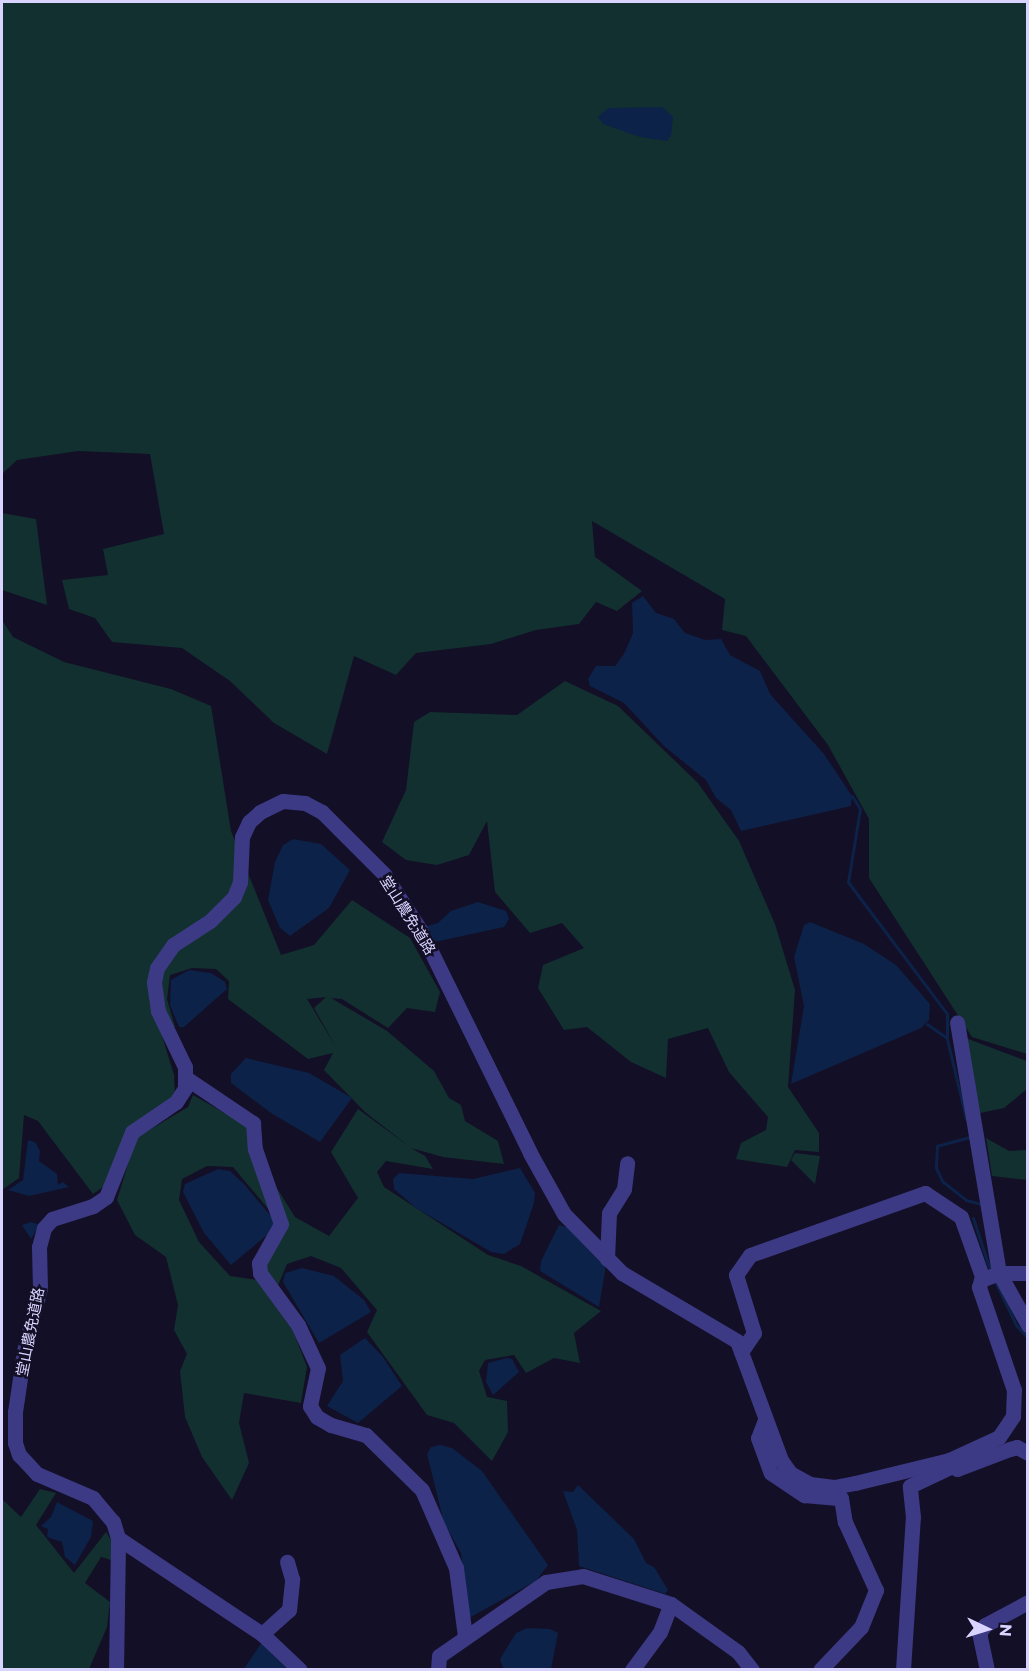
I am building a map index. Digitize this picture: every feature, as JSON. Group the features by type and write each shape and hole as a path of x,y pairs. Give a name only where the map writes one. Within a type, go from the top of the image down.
{"street":[{"name":"堂山農免道路","path":"116,1670 118,1538 104,1508 83,1492 37,1474 19,1455 15,1443 15,1412 24,1351 40,1288 39,1247 44,1228 52,1219 93,1206 106,1197 132,1132 176,1101 185,1088 186,1077 180,1053 158,1011 154,982 157,968 173,945 210,921 234,897 240,882 242,837 249,822 270,804 294,800 322,812 353,841 400,898 421,931 550,1191 564,1214 607,1259 645,1290 739,1346"},
{"path":"957,1022 991,1276"},
{"path":"186,1077 253,1123 255,1149 281,1224 259,1263 260,1273 298,1324 318,1368 310,1406 317,1418 331,1425 366,1435 422,1490 456,1568 465,1636"},
{"path":"607,1259 609,1213 624,1188 627,1163"},
{"path":"950,1463 834,1487 810,1484 790,1473 781,1460 739,1346 754,1333 736,1275 750,1255 925,1193 961,1216 991,1276 1028,1325"},
{"path":"903,1670 913,1517 910,1486 999,1437 1013,1416 1014,1390 987,1316 980,1287 991,1276 1028,1273"},
{"path":"765,1420 758,1438 771,1473 804,1496 841,1498 845,1522 876,1590 861,1627 820,1670"},
{"path":"950,1463 957,1469 1017,1447 1028,1453"},
{"path":"118,1538 262,1634 300,1670"},
{"path":"262,1634 289,1610 292,1580 287,1562"},
{"path":"438,1670 439,1656 465,1636 555,1578 583,1576 671,1604 738,1652 752,1670"},
{"path":"987,1670 980,1633 985,1625 1028,1602"},
{"path":"632,1670 660,1632 671,1604"}],"green space":[{"path":"2,2 1027,2 1027,1054 972,1037 869,878 869,819 828,745 746,636 722,630 725,599 592,521 595,557 642,591 617,611 596,602 579,624 536,630 491,644 416,653 396,675 354,656 327,754 274,723 230,681 182,648 112,642 95,618 69,609 62,580 108,575 103,549 164,534 150,454 78,451 17,460 2,474"},
{"path":"2,513 36,519 47,605 2,590"},
{"path":"2,620 13,637 64,662 171,689 211,706 231,831 281,955 314,945 352,900 410,938 440,992 435,1012 407,1008 388,1028 342,999 331,998 387,1031 434,1071 449,1098 461,1105 465,1121 498,1141 504,1164 443,1157 411,1148 425,1156 433,1169 386,1161 377,1172 384,1187 488,1255 521,1266 601,1311 574,1333 580,1363 554,1358 526,1373 514,1355 485,1360 479,1371 487,1397 507,1401 508,1432 492,1461 454,1423 427,1415 367,1332 377,1310 341,1268 311,1256 287,1264 277,1288 265,1268 284,1230 268,1174 295,1217 329,1236 358,1198 331,1152 358,1109 410,1147 365,1112 324,1070 333,1053 308,1059 228,999 229,981 216,969 192,968 170,975 167,999 175,1027 162,1036 174,1075 175,1096 127,1130 110,1182 93,1194 38,1121 24,1115 19,1178 2,1190","holes":["326,997 314,1008 336,1047 307,999"]},
{"path":"565,681 618,706 698,783 739,841 775,924 795,990 788,1087 819,1133 819,1152 795,1150 787,1167 736,1159 741,1143 766,1130 768,1117 729,1072 708,1028 668,1039 666,1078 631,1062 587,1027 564,1030 538,988 543,965 584,948 562,923 530,933 495,892 487,821 469,855 437,865 406,860 382,842 406,790 414,722 430,712 517,715"},
{"path":"963,1037 1027,1061 1027,1089 1004,1108 980,1113"},
{"path":"193,1095 249,1127 274,1216 233,1167 207,1166 182,1179 179,1200 199,1242 230,1276 258,1280 292,1328 307,1367 301,1403 244,1393 239,1423 249,1463 232,1500 202,1457 185,1417 180,1371 187,1354 174,1330 178,1305 166,1257 135,1235 117,1200 136,1138 188,1107"},
{"path":"986,1138 1009,1151 1027,1150 1027,1180 992,1176"},
{"path":"795,1153 820,1156 815,1184 791,1160"},
{"path":"40,1489 56,1493 36,1525 74,1573 106,1532 113,1543 111,1560 101,1557 85,1583 110,1602 107,1627 89,1669 2,1669 2,1499 21,1517"}],"water":[{"path":"662,107 673,117 671,135 667,141 640,137 603,124 598,117 608,108"},
{"path":"643,596 656,613 674,619 685,633 705,640 721,639 730,655 760,671 770,694 824,754 852,796 851,806 741,831 731,810 716,798 706,780 665,747 624,703 590,686 588,679 596,666 615,666 624,654 633,633 632,603"},
{"path":"293,839 321,844 350,870 329,908 290,936 280,928 268,900 275,862 283,845"},
{"path":"478,902 506,911 509,919 504,927 430,943 427,926 438,923 451,911"},
{"path":"810,922 864,944 896,965 930,1004 929,1020 921,1028 791,1084 804,1006 794,957 804,925"},
{"path":"189,970 211,973 225,982 227,989 184,1027 179,1027 170,1005 171,980"},
{"path":"246,1058 309,1073 352,1098 320,1142 271,1113 231,1083 231,1074"},
{"path":"28,1140 35,1142 40,1151 39,1161 57,1174 58,1185 63,1182 69,1187 29,1196 8,1190 23,1180"},
{"path":"520,1168 535,1193 534,1203 520,1244 504,1254 491,1252 416,1208 394,1189 393,1179 399,1173 473,1179"},
{"path":"218,1169 230,1171 275,1221 273,1230 231,1265 204,1233 183,1192 185,1184"},
{"path":"31,1222 40,1225 31,1239 22,1225"},
{"path":"559,1225 567,1227 606,1265 599,1307 540,1271 541,1261"},
{"path":"302,1268 334,1276 364,1300 371,1312 319,1343 283,1282 285,1273"},
{"path":"365,1338 383,1357 402,1386 358,1423 327,1406 343,1381 340,1355"},
{"path":"507,1358 512,1359 519,1372 493,1395 486,1382 488,1363"},
{"path":"440,1445 452,1448 482,1471 548,1565 536,1581 469,1618 461,1553 444,1523 427,1454 431,1447"},
{"path":"578,1485 634,1539 646,1563 654,1567 668,1590 665,1594 579,1566 577,1530 563,1491 573,1492"},
{"path":"57,1502 93,1521 91,1537 75,1565 65,1557 62,1542 47,1537 48,1529 41,1526 51,1517"},
{"path":"527,1628 550,1629 558,1633 551,1669 503,1668 500,1659 516,1633"},
{"path":"264,1639 296,1670 243,1670"}],"waterway":[{"path":"852,796 860,809 848,882 947,1014 947,1039 966,1119"},
{"path":"927,1024 947,1038"},
{"path":"970,1137 937,1146 936,1168 942,1181 966,1200 981,1204"},
{"path":"973,1218 990,1270"},
{"path":"994,1279 1016,1325 1028,1338"}]}
